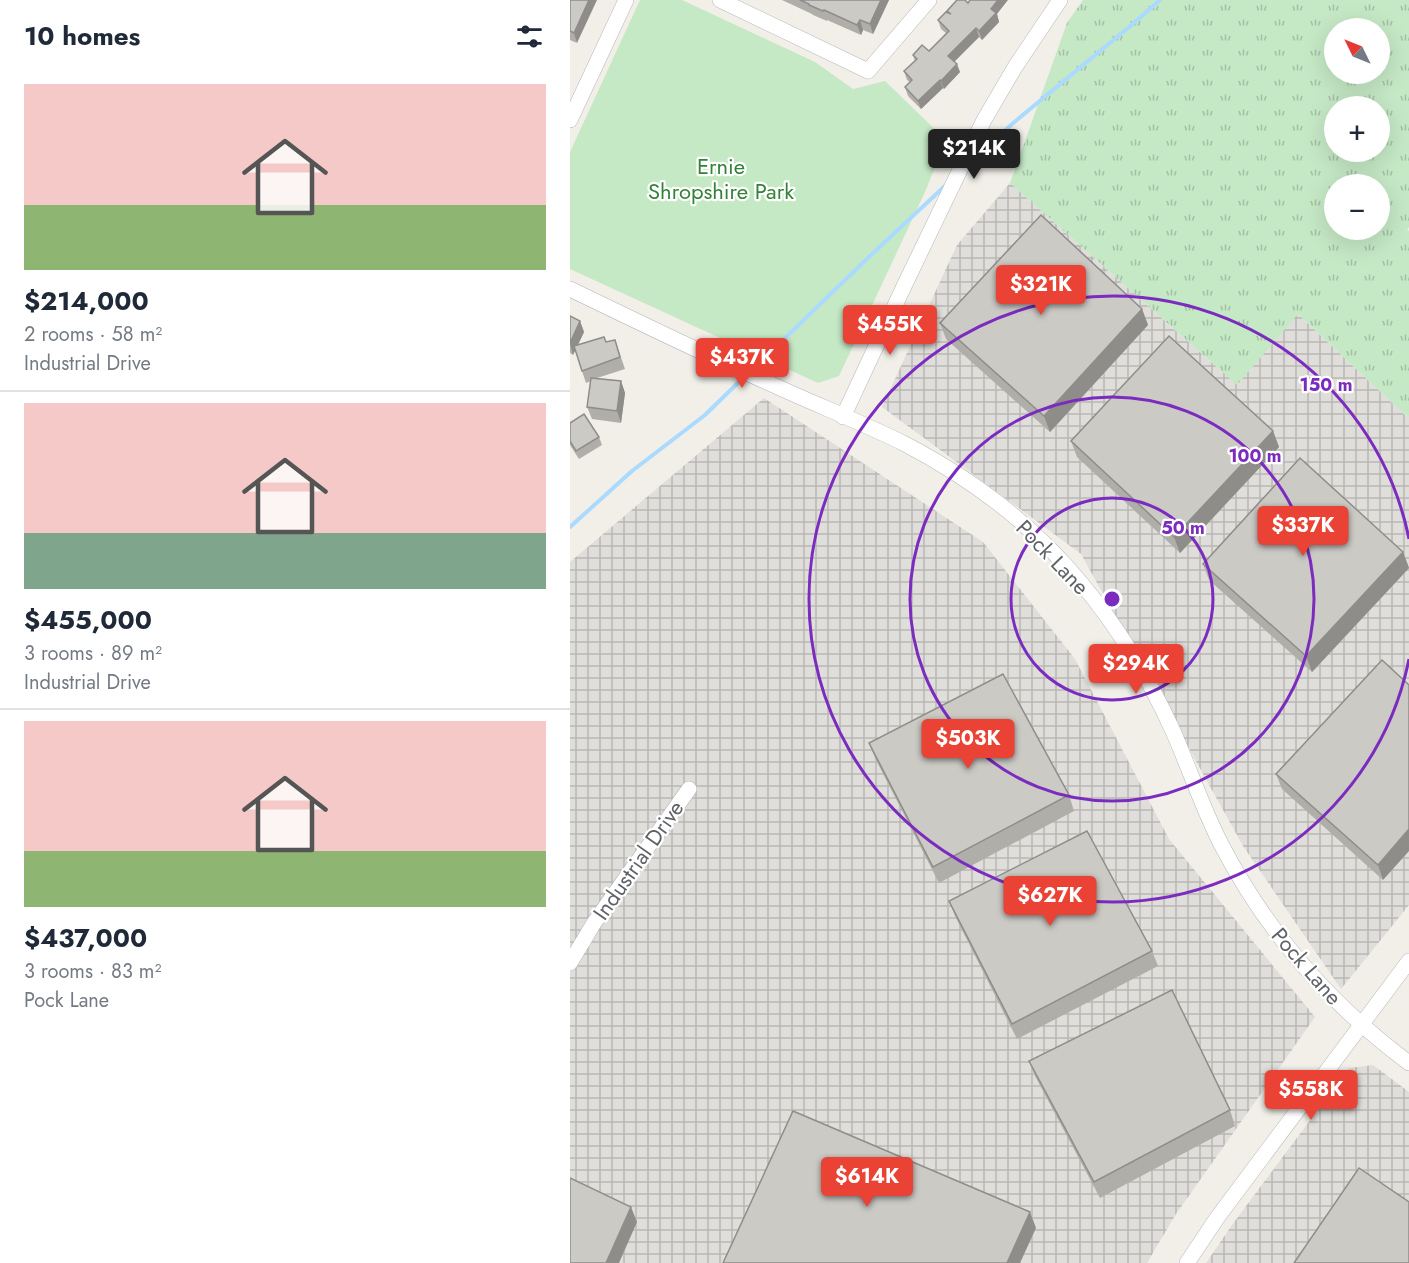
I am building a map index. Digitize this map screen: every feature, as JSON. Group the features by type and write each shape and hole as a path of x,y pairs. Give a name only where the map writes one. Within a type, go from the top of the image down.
{"street":[{"path":"570,120 626,0"},
{"path":"720,0 868,70 929,0"},
{"path":"843,417 984,120 1015,67 1060,0"},
{"name":"Pock Lane","path":"570,290 903,444 964,479 1031,531 1082,584 1134,658 1158,701 1221,843 1267,920 1322,987 1361,1025 1409,1064"},
{"name":"Industrial Drive","path":"570,963 594,923 689,789"},
{"path":"1187,1263 1217,1218 1409,961"}],"shaded area":[{"path":"1010,183 1220,370 1298,314 1405,415 1409,416 1409,905 1341,989 1243,846 1081,554 882,407 957,245"},
{"path":"764,398 983,542 1075,659 1169,839 1315,1017 1176,1214 1147,1263 570,1263 570,562"},
{"path":"1373,1065 1409,1092 1409,1263 1206,1263 1349,1068"}],"green space":[{"name":"Ernie Shropshire Park","path":"640,0 682,0 815,62 853,89 885,81 946,140 925,192 839,376 818,383 570,269 570,152"},
{"path":"1083,0 1409,0 1409,227 1407,230 1409,231 1409,416 1405,415 1298,314 1237,385 1010,183 1067,23"}],"building":[{"path":"570,0 589,0 574,33 570,31"},
{"path":"800,0 881,0 870,24 860,20 857,25"},
{"path":"957,0 965,0 968,3 970,0 998,0 991,9 996,13 979,31 976,28 948,56 957,64 918,101 905,87 912,80 904,71 917,59 913,55 922,45 929,51 949,31 938,20 946,12 951,14 947,11"},
{"path":"1041,215 1142,309 1044,416 940,323"},
{"path":"570,316 580,321 570,343"},
{"path":"1169,336 1273,431 1174,537 1071,441"},
{"path":"604,337 606,342 615,340 620,357 582,371 574,346"},
{"path":"591,378 621,381 617,411 587,407"},
{"path":"584,414 599,437 576,451 570,441 570,423"},
{"path":"1300,458 1403,552 1306,656 1203,564"},
{"path":"1382,660 1409,685 1409,829 1378,865 1276,774"},
{"path":"1003,674 1069,795 933,867 869,743"},
{"path":"1087,831 1152,951 1012,1024 949,901"},
{"path":"1172,990 1230,1110 1094,1182 1029,1061"},
{"path":"793,1111 1030,1212 1007,1263 723,1263"},
{"path":"1359,1168 1409,1202 1409,1263 1294,1263"},
{"path":"570,1178 631,1207 606,1263 570,1263"}],"waterway":[{"path":"970,164 1012,124 1160,0"},
{"path":"752,370 946,185"},
{"path":"570,527 632,471 705,415 744,377"}]}
